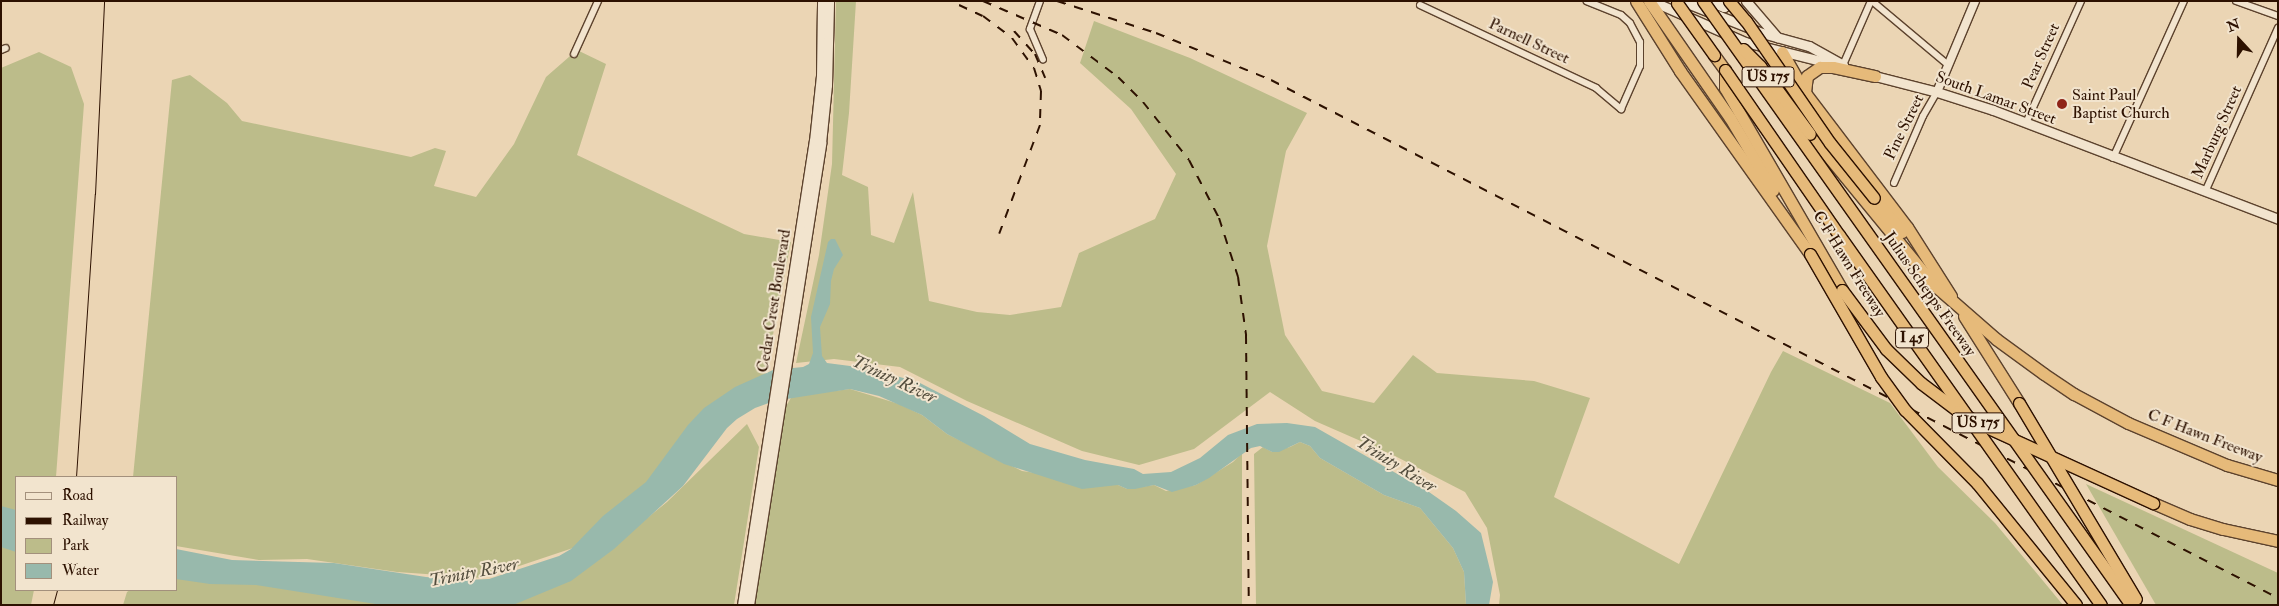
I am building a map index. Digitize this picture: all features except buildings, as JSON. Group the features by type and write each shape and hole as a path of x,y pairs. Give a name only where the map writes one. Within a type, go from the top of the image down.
{"highway":[{"path":"1636,1 1696,94 1810,254"},
{"path":"1651,1 1735,126 1881,377 1905,410 1983,490 2076,605"},
{"name":"I 45","path":"1676,1 2101,605"},
{"name":"Julius Schepps Freeway","path":"1703,1 2131,605"},
{"path":"1731,1 1830,144 1949,293"},
{"name":"C F Hawn Freeway","path":"1719,24 1760,66 1810,134 1933,284 1996,339 2044,374 2098,408 2227,465 2278,480"},
{"path":"1782,52 1806,94 1881,192 1929,259 2019,403 2139,605"},
{"path":"1806,94 1807,76 1820,68 1833,67 1876,76"},
{"name":"C F Hawn Freeway","path":"1725,70 1725,88 1842,290 1886,349 1921,383 1945,402 1976,421 2162,506 2223,529 2278,541"}],"main road":[{"name":"Cedar Crest Boulevard","path":"742,605 814,141 821,76 822,1"},
{"name":"Cedar Crest Boulevard","path":"749,605 821,142 827,85 829,1"},
{"name":"South Lamar Street","path":"1651,1 1745,42 1820,62 1843,65 1937,92 2026,123 2113,158 2278,219"},
{"name":"South Lamar Street","path":"1682,1 1762,33 1815,49 1843,65"},
{"path":"1708,1 1724,6 1731,1"},
{"path":"1746,1 1777,38 1782,52"},
{"path":"1745,42 1762,33 1764,29 1763,21"}],"street":[{"path":"574,54 598,1"},
{"path":"1040,1 1030,29 1043,60"},
{"name":"Parnell Street","path":"1420,5 1596,88 1621,109 1640,66 1640,42 1630,23 1620,15 1587,1"},
{"path":"1843,65 1872,1 1947,64"},
{"name":"Pine Street","path":"1894,183 1923,116 1937,92 1947,64 1975,1"},
{"name":"Pear Street","path":"2026,123 2081,1"},
{"path":"2113,158 2184,1"},
{"path":"2236,1 2278,16"},
{"name":"Marburg Street","path":"2205,192 2278,28"}],"green space":[{"path":"836,1 856,1 849,113 842,175 868,187 871,235 894,243 913,192 929,301 977,312 1010,315 1061,307 1079,253 1155,219 1176,174 1131,109 1080,63 1094,21 1190,58 1307,113 1286,151 1267,246 1285,335 1322,391 1374,403 1413,355 1437,373 1534,381 1590,398 1554,497 1679,564 1771,372 1783,351 1890,403 1938,467 1995,523 2063,605 1499,605 1500,595 1487,528 1465,492 1395,456 1315,421 1270,392 1194,449 1139,465 1082,451 967,401 900,367 834,359 796,363 819,255 832,164"},
{"path":"577,50 606,64 577,155 744,234 791,242 765,376 582,545 483,578 397,572 307,559 259,560 178,546 178,476 133,476 172,80 190,75 227,103 242,121 411,157 435,148 446,151 434,186 476,197 514,144 546,77"},
{"path":"39,52 71,67 84,104 56,476 15,476 15,591 34,591 31,605 1,605 1,68"},
{"path":"850,389 899,404 922,415 947,434 1022,471 1118,485 1127,489 1154,485 1166,491 1196,485 1233,462 1242,453 1242,605 754,605 784,410 792,396"},
{"path":"747,424 759,447 734,605 423,605 598,558 667,502"},
{"path":"1300,442 1310,446 1320,458 1384,495 1420,508 1453,548 1464,572 1466,605 1256,605 1254,454 1263,447 1272,452"},
{"path":"2086,484 2278,573 2278,605 2156,605"},
{"path":"239,577 395,605 123,605 128,591 178,591 178,579"}],"water":[{"name":"Trinity River","path":"831,239 835,239 843,255 834,269 831,281 830,304 820,327 822,356 827,363 873,369 920,383 984,416 1030,444 1085,460 1134,469 1143,474 1171,472 1200,458 1228,435 1257,424 1287,423 1315,427 1429,492 1456,511 1481,533 1493,582 1489,605 1466,605 1464,572 1453,548 1420,508 1384,495 1320,458 1310,446 1300,442 1279,452 1272,452 1260,446 1251,448 1209,478 1196,485 1172,492 1154,485 1135,489 1127,489 1118,485 1082,489 1004,464 947,434 922,415 879,396 850,389 774,401 755,408 737,419 727,428 683,486 614,549 571,581 513,605 382,605 256,585 210,584 178,579 178,549 232,560 334,563 426,577 467,580 489,579 559,556 571,549 603,516 646,482 688,425 704,408 735,387 773,370 803,367 809,364 813,353 811,317 828,242"},
{"path":"1,506 15,510 15,552 1,547"}],"tram line":[{"path":"76,476 95,194 104,1"},
{"path":"53,605 57,591"}],"railway":[{"path":"983,1 1062,35 1118,77 1143,102 1189,160 1219,218 1238,277 1246,335 1249,605"},
{"path":"1057,1 1156,33 1271,80 2278,598"},
{"path":"959,5 983,16 1012,38 1034,68 1041,91 1040,125 999,234"},
{"path":"1014,31 1035,54 1045,78"}],"place":[{"name":"Saint Paul Baptist Church","path":"2062,104"}]}
